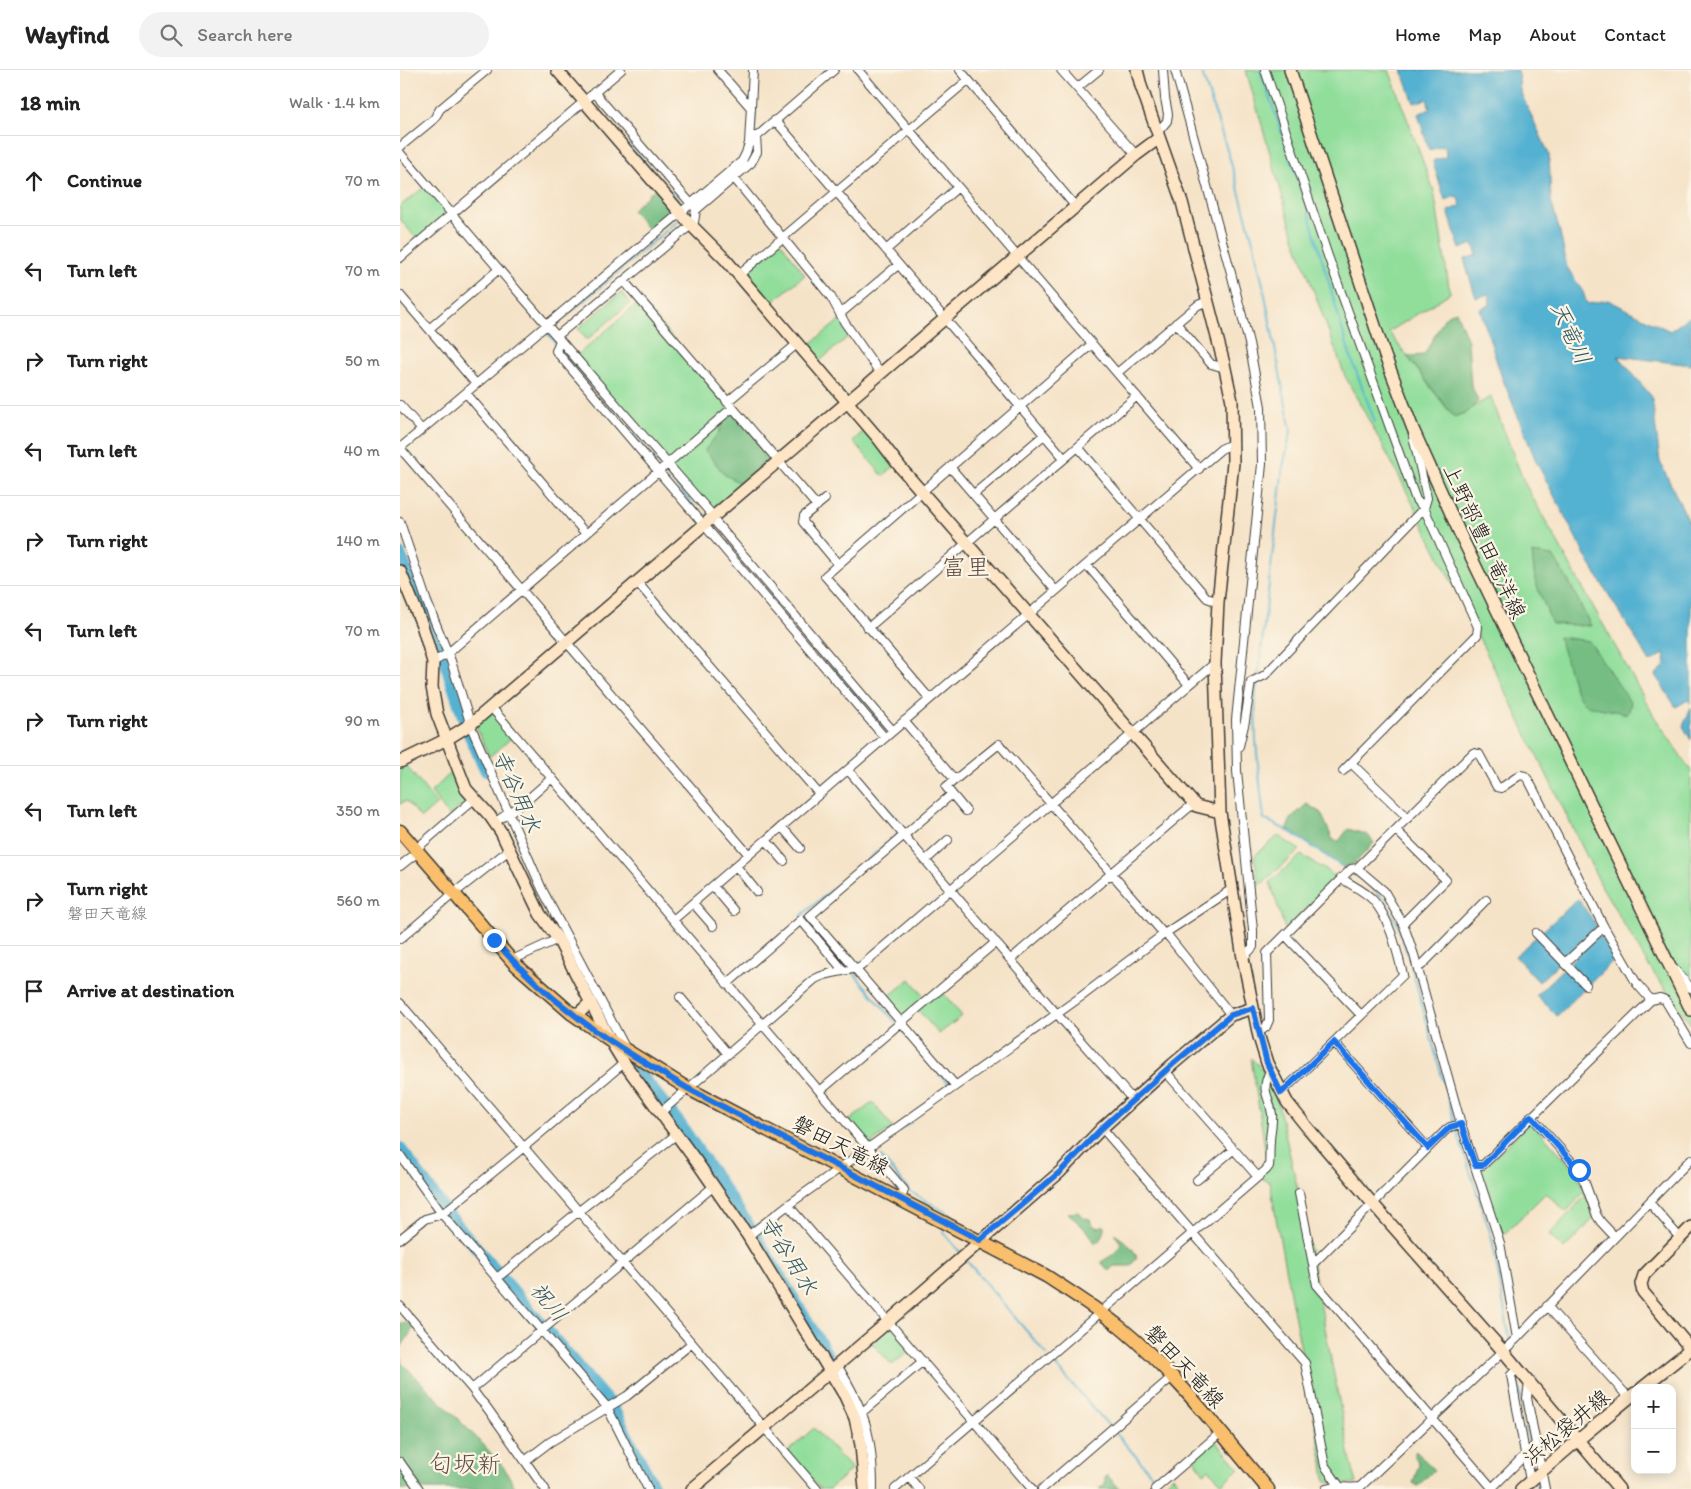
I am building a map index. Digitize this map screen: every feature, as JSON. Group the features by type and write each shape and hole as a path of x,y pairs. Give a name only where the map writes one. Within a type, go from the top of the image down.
{"main road":[{"name":"磐田天竜線","path":"400,831 512,960 571,1013 687,1088 980,1240 1046,1276 1100,1312 1126,1333 1172,1377 1268,1489"}],"street":[{"path":"400,147 434,119 440,109 487,70"},
{"path":"556,70 588,97 688,212 738,275 1193,804 1220,812"},
{"path":"400,258 621,70"},
{"path":"718,70 751,108"},
{"path":"749,855 400,448 547,325 751,163 757,152 753,139 751,108 753,70"},
{"path":"834,70 753,139 742,161 688,212 624,281 558,338 556,351 710,520 893,731"},
{"path":"858,70 1199,469"},
{"path":"960,70 1076,207"},
{"path":"1061,70 1136,155"},
{"path":"1077,88 1099,70"},
{"path":"1137,70 1140,86 1182,202 1232,401 1234,463 1218,602 1215,663 1220,812 1243,958 1258,1033 1270,1071 1281,1093 1305,1124 1503,1351 1619,1489"},
{"path":"400,762 447,739 471,724 1136,155 1158,135 1167,121 1168,114 1164,98 1163,70"},
{"path":"1175,70 1249,343 1261,407 1262,464 1236,720 1237,771 1253,930 1253,947 1243,958"},
{"path":"1264,70 1328,256 1416,500 1424,508 1478,627 1477,635 1343,771"},
{"name":"上野部豊田竜洋線","path":"1290,70 1384,356 1413,429 1460,536 1691,1010"},
{"path":"738,275 968,80"},
{"path":"775,120 1064,458"},
{"path":"400,153 558,338 663,468 710,520 885,738"},
{"path":"734,178 831,297 840,314 880,373"},
{"path":"886,250 958,188"},
{"path":"840,314 898,265"},
{"path":"428,329 499,269"},
{"path":"624,281 817,506"},
{"path":"400,295 476,384"},
{"path":"1117,373 1198,305 1208,301"},
{"path":"1176,323 1212,364 1225,368"},
{"path":"441,657 663,468 797,344"},
{"path":"930,699 825,576 1092,344"},
{"path":"466,393 586,534"},
{"path":"868,628 1137,396"},
{"path":"400,405 422,429"},
{"path":"1237,750 1245,721 1251,682 1265,675 1424,508 1427,498 1413,440 1413,429"},
{"path":"974,494 1044,435"},
{"path":"673,920 1221,449 1234,443"},
{"path":"1078,446 1207,598 1218,602"},
{"path":"950,468 1056,591"},
{"path":"825,499 804,516 802,522 838,564"},
{"path":"400,522 441,657 433,694 436,714 466,789 494,823 540,914 558,939 610,1040 624,1063 714,1186 834,1368 845,1396 859,1415 869,1434 872,1454 873,1489"},
{"path":"1086,565 1189,685"},
{"path":"401,575 424,632 441,657 451,661 471,724 542,890 626,1050"},
{"path":"637,582 819,794"},
{"path":"661,1112 815,979 822,975 855,969 951,890 1215,663"},
{"path":"491,707 904,1190 901,1199"},
{"path":"904,721 955,780"},
{"path":"966,811 946,788 999,744 1164,934 1169,937 1231,1015"},
{"path":"1357,868 1473,753 1478,754 1497,787 1501,788 1520,775 1525,776 1604,926 1637,984 1651,1000"},
{"path":"1351,763 1408,818"},
{"path":"848,770 1133,1100"},
{"path":"494,823 526,801 552,778"},
{"path":"952,794 810,916 955,1085"},
{"path":"400,866 474,799"},
{"path":"1011,960 1193,804"},
{"path":"782,827 800,848"},
{"path":"1396,830 1446,880 1403,923"},
{"path":"766,840 784,861"},
{"path":"926,860 948,840"},
{"path":"400,939 509,850"},
{"path":"736,866 758,892"},
{"path":"1258,1033 1266,1027 1268,1020 1267,953 1351,868 1357,868 1384,891 1403,923 1417,966 1461,1124 1500,1243 1517,1338"},
{"path":"1281,1093 1403,975 1395,941 1381,910 1373,899 1341,878"},
{"path":"713,886 734,911"},
{"path":"748,1236 788,1205 869,1149 1164,934 1232,889"},
{"path":"1417,966 1422,965 1486,900"},
{"path":"693,903 713,926"},
{"path":"728,984 801,920 843,970"},
{"path":"1565,963 1604,926"},
{"path":"1536,933 1586,985"},
{"path":"1285,935 1361,1015"},
{"path":"512,960 558,939"},
{"path":"820,1091 996,942"},
{"path":"1670,965 1691,988"},
{"path":"680,997 728,1054"},
{"path":"1475,1165 1483,1165 1651,1000 1660,998 1665,1000 1691,1043"},
{"path":"571,1013 579,1013 591,1002"},
{"path":"400,1003 817,1489"},
{"path":"692,1489 1060,1172 1102,1128 1165,1071 1231,1015 1253,1008"},
{"path":"1334,1042 1428,1148"},
{"path":"400,1240 425,1218 442,1214 624,1063"},
{"path":"1165,1071 1258,1177"},
{"path":"895,1489 1270,1166 1272,1113 1265,1092 1265,1082 1270,1071"},
{"path":"1531,1116 1579,1170 1597,1216 1616,1237"},
{"path":"1313,1264 1450,1127 1461,1124"},
{"path":"1102,1128 1305,1363 1325,1466 1340,1488"},
{"path":"497,1278 677,1134"},
{"path":"1197,1180 1233,1150"},
{"path":"400,1155 442,1214 607,1407 648,1489"},
{"path":"1326,1489 1333,1487 1352,1489 1360,1487 1517,1338 1691,1159"},
{"path":"472,1389 541,1329 714,1186"},
{"path":"1299,1193 1317,1285 1492,1489 1536,1444"},
{"path":"1649,1202 1680,1238"},
{"path":"788,1205 1032,1489"},
{"path":"1688,1351 1643,1292 1641,1284 1644,1275 1691,1227"},
{"path":"400,1306 485,1405 545,1489"},
{"path":"1547,1306 1631,1395"},
{"path":"525,1461 550,1442 627,1396 692,1343"},
{"name":"浜松袋井線","path":"1647,1384 1688,1351"},
{"path":"859,1415 923,1361"},
{"path":"1518,1369 1511,1375 1526,1454 1536,1476 1546,1489"},
{"path":"1042,1489 1172,1377"},
{"path":"1529,1382 1526,1398 1536,1444 1536,1476"},
{"name":"浜松袋井線","path":"1521,1489 1576,1440 1631,1397"},
{"path":"859,1415 865,1489"},
{"path":"1155,1489 1220,1433"},
{"path":"400,1462 419,1489"},
{"path":"909,1476 919,1489"}],"green space":[{"path":"1246,70 1389,70 1434,191 1450,293 1389,332 1454,417 1491,397 1524,482 1654,716 1691,771 1691,1025 1650,968 1602,887 1400,478 1345,376 1294,237"},
{"path":"427,185 451,214 419,242 400,219 400,206"},
{"path":"658,186 680,212 653,235 632,210"},
{"path":"780,241 805,275 771,303 742,272"},
{"path":"621,292 630,303 587,340 578,329"},
{"path":"641,301 735,411 725,419 706,451 748,487 714,517 575,357"},
{"path":"1456,311 1468,341 1471,385 1478,401 1468,412 1454,417 1407,356 1424,355 1445,317"},
{"path":"840,320 849,336 815,365 803,350"},
{"path":"735,411 778,461 748,487 725,475 705,450 719,432 725,419"},
{"path":"868,427 898,463 883,476 853,441"},
{"path":"1532,553 1553,556 1569,582 1591,626 1552,624 1535,581"},
{"path":"1559,637 1589,641 1631,703 1628,714 1585,705 1575,690"},
{"path":"493,709 515,735 489,757 476,726"},
{"path":"404,763 437,804 421,818 406,801 400,804 400,764"},
{"path":"455,769 469,800 449,816 431,792"},
{"path":"1307,804 1321,813 1333,840 1339,841 1348,829 1368,835 1374,843 1355,863 1343,867 1287,829 1291,818"},
{"path":"1278,836 1300,850 1259,886 1254,856"},
{"path":"1301,855 1337,877 1285,929 1270,882"},
{"path":"910,979 927,1000 940,989 962,1016 939,1034 917,1009 901,1022 883,1001"},
{"path":"1251,1058 1259,1066 1275,1090 1300,1199 1351,1462 1357,1483 1355,1484 1326,1482 1270,1182 1258,1177 1268,1168"},
{"path":"873,1102 893,1128 869,1145 849,1121"},
{"path":"1531,1121 1576,1172 1585,1191 1566,1212 1546,1193 1501,1237 1480,1175 1481,1171"},
{"path":"1586,1195 1594,1218 1564,1249 1549,1235"},
{"path":"1078,1212 1084,1218 1090,1219 1091,1223 1097,1228 1104,1226 1103,1235 1100,1240 1095,1243 1089,1233 1068,1213"},
{"path":"1114,1234 1128,1244 1137,1258 1130,1266 1114,1266 1109,1271 1101,1262 1113,1254 1120,1246 1121,1243"},
{"path":"889,1321 913,1348 892,1365 868,1339"},
{"path":"400,1323 416,1324 400,1349"},
{"path":"400,1349 401,1362 481,1442 505,1469 516,1489 400,1489"},
{"path":"814,1428 852,1469 829,1489 820,1489 786,1453"},
{"path":"1215,1440 1239,1468 1223,1483 1209,1469 1204,1473 1194,1459"},
{"path":"1416,1451 1434,1470 1418,1486 1413,1483 1419,1464 1414,1454"},
{"path":"1107,1475 1120,1489 1099,1489 1105,1484"},
{"path":"1173,1476 1183,1489 1171,1489 1166,1483"}],"water":[{"name":"天竜川","path":"1402,70 1518,70 1520,91 1549,154 1551,201 1567,267 1583,292 1587,304 1608,300 1670,331 1691,316 1691,365 1618,356 1652,397 1660,462 1691,526 1691,704 1688,700 1676,707 1655,675 1666,665 1664,654 1650,662 1588,561 1536,461 1501,375 1480,309 1490,305 1489,294 1476,298 1465,263 1465,259 1477,255 1473,244 1460,249 1448,211 1461,206 1457,196 1445,200 1433,163 1434,160 1446,157 1445,146 1429,150 1418,114 1430,109 1427,99 1414,103"},
{"path":"1691,708 1691,740 1683,726"},
{"path":"1578,899 1597,926 1539,982 1515,956"},
{"path":"1598,935 1617,957 1557,1016 1536,995"}],"waterway":[{"path":"754,135 758,70"},
{"path":"1201,70 1230,159 1254,245 1291,431 1283,466 1258,676"},
{"path":"1260,70 1304,197 1349,352 1375,422"},
{"path":"745,163 753,142"},
{"path":"629,144 683,206"},
{"path":"553,327 681,218"},
{"path":"549,330 546,332 557,344"},
{"path":"560,348 660,466"},
{"path":"663,470 704,518"},
{"path":"710,525 888,732"},
{"name":"寺谷用水","path":"400,554 445,662 469,734 486,771"},
{"path":"1257,681 1255,716 1258,768 1264,819 1290,832 1346,869"},
{"path":"856,767 857,773 904,828 902,829"},
{"path":"803,918 802,915 899,833"},
{"path":"1350,872 1363,880 1383,898 1396,922 1411,965 1455,1124"},
{"path":"817,933 849,968"},
{"path":"852,971 896,1023"},
{"path":"899,1027 950,1086"},
{"name":"寺谷用水","path":"631,1062 681,1125 757,1238 841,1377"},
{"path":"876,1152 875,1148 911,1122"},
{"path":"1456,1129 1492,1238 1510,1342"},
{"name":"祝川","path":"400,1148 448,1214 613,1408 655,1489"},
{"path":"881,1157 911,1192 951,1215"},
{"path":"943,1232 960,1252"},
{"path":"966,1260 1047,1355"},
{"path":"1050,1359 1110,1427"},
{"path":"1516,1373 1530,1447"},
{"path":"1113,1430 1159,1483"},
{"path":"1531,1452 1535,1472"},
{"path":"1536,1482 1538,1489"}],"district":[{"name":"富里","path":"966,566"},
{"name":"匂坂新","path":"465,1463"}],"route":[{"path":"494,940 514,963 571,1013 649,1065 687,1088 980,1240 1060,1172 1102,1128 1173,1064 1231,1015 1253,1008 1267,1063 1281,1093 1334,1042 1428,1148 1450,1127 1461,1124 1475,1165 1483,1165 1531,1116 1579,1170"}]}
